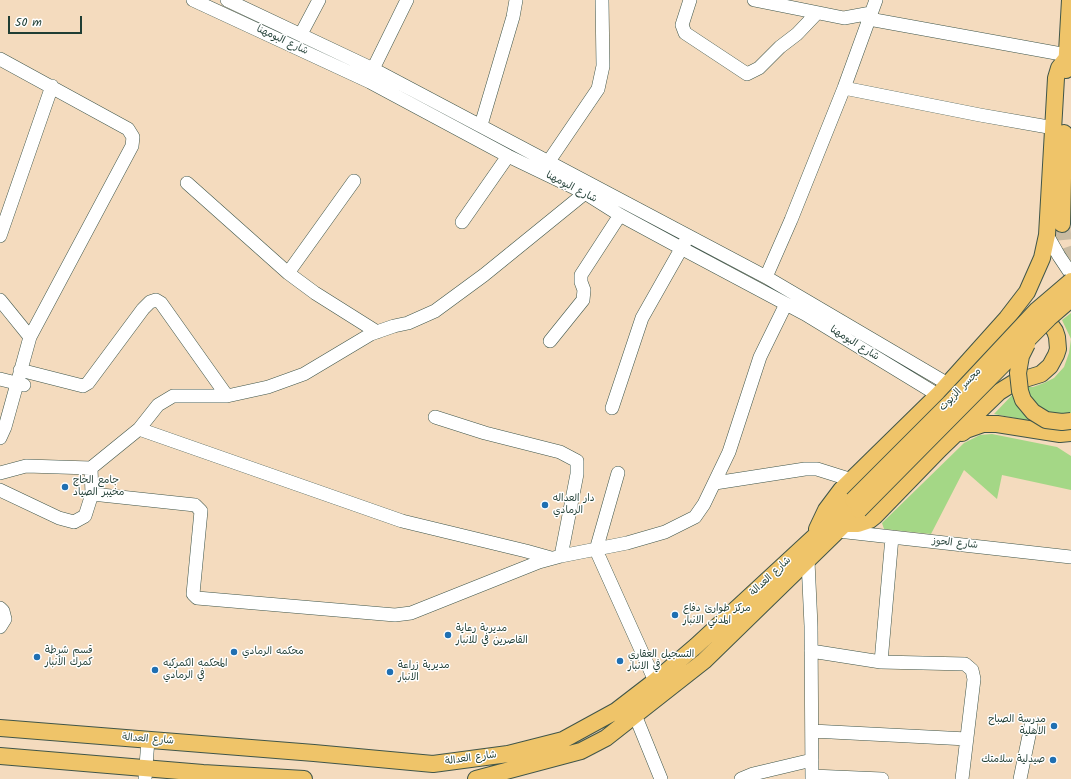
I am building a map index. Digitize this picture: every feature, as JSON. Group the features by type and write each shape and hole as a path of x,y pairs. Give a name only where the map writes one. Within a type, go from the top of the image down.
{"main road":[{"path":"1070,0 1067,57 1066,226 1071,188"},
{"path":"815,536 820,521 837,495 943,390 1008,318 1022,301 1032,283 1042,258 1047,234 1056,78 1059,68 1067,57"},
{"name":"مجسر الزيوت","path":"856,505 1037,310 1071,282"},
{"name":"مجسر الزيوت","path":"856,505 1049,318 1071,299"},
{"path":"842,528 870,520 999,392 1015,382 1041,374 1054,361 1058,349 1057,337 1048,321 1031,313 1019,313 1008,318"},
{"path":"1032,336 1025,348 1019,365 1018,382 1023,400 1033,412 1046,420 1062,422 1071,421"},
{"path":"940,450 966,430 983,424 997,424 1067,436"},
{"name":"شارع العدالة","path":"476,779 581,751 606,738 704,662 842,528 856,505"},
{"name":"شارع العدالة","path":"0,728 433,764 508,754 563,740 616,711 654,681 696,646 815,536 856,505"},
{"path":"0,756 146,774 304,779"}],"street":[{"name":"شارع البومهنا","path":"193,0 370,82 508,156 585,193 620,215 786,304 897,370 943,390"},
{"name":"شارع البومهنا","path":"227,0 373,69 766,277 904,358 943,390"},
{"path":"301,34 319,0"},
{"path":"373,69 407,0"},
{"path":"481,125 513,17 516,0"},
{"path":"549,161 598,89 603,66 602,0"},
{"path":"690,0 682,25 685,33 747,74 759,68 780,47 797,34 817,13"},
{"path":"754,0 844,18 870,16 1067,57"},
{"path":"766,277 791,220 844,88 876,0"},
{"path":"0,58 128,129 134,137 132,146 30,338 20,370 20,384 0,438"},
{"path":"0,236 52,86"},
{"path":"844,88 1054,128"},
{"path":"462,222 508,156"},
{"path":"288,273 354,180"},
{"path":"187,183 288,273 315,293 377,332"},
{"path":"0,473 26,466 91,468 139,429 158,405 173,396 227,396 268,387 304,374 371,334 436,311 484,275 585,193"},
{"path":"550,341 582,300 584,290 581,282 581,275 620,215"},
{"path":"1047,234 1071,274"},
{"path":"612,408 642,318 681,248 690,236"},
{"path":"0,300 30,338"},
{"path":"20,370 83,386 88,383 143,309 150,302 156,300 161,303 227,396"},
{"path":"92,494 195,505 201,511 193,594 198,598 395,616 412,613 539,562 556,557 627,543 665,532 695,517 715,483 729,452 760,357 786,304"},
{"path":"897,370 904,358"},
{"path":"0,379 20,384"},
{"path":"435,417 485,433 560,452 577,461 577,474 556,557"},
{"path":"139,429 402,521 556,557"},
{"path":"0,490 59,518 74,522 84,516 92,494 91,468"},
{"path":"715,483 805,469 817,470 852,480"},
{"path":"618,473 596,550 654,681"},
{"name":"شارع الحوز","path":"842,528 892,537 1071,557"},
{"path":"881,662 892,537"},
{"path":"808,561 811,651 812,777 882,779"},
{"path":"0,608 3,611 5,619 0,627"},
{"path":"811,651 881,662 965,664 972,670 974,679 962,779"},
{"path":"635,715 660,779"},
{"path":"1020,779 1031,726"},
{"path":"812,731 967,738"},
{"path":"146,774 148,740"},
{"path":"741,779 752,774 812,760"}],"green space":[{"path":"1071,313 1071,339 1062,320"},
{"path":"1071,339 1071,416 1047,424 994,414 1015,392 1026,387 1033,387 1054,378 1064,367 1069,353"},
{"path":"992,434 1057,447 1071,456 1071,490 1002,475 997,499 964,470 931,534 884,529 882,523 964,443 980,435"}],"tunnel":[{"path":"1062,224 1064,244 1071,265"}],"place":[{"name":"جامع الحاج مخيبر الصياد","path":"65,487"},
{"name":"دار العداله الرمادي","path":"545,505"},
{"name":"مركز طوارئ دفاع المدني الانبار","path":"675,615"},
{"name":"مديرية رعاية القاصرين في للانبار","path":"448,635"},
{"name":"محكمه الرمادي","path":"234,652"},
{"name":"قسم شرطة كمرك الأنبار","path":"37,657"},
{"name":"التسجيل العقاري في الانبار","path":"620,661"},
{"name":"المحكمه الكمركيه في الرمادي","path":"155,670"},
{"name":"مديرية زراعة الانبار","path":"390,672"},
{"name":"مدرسة الصباح الاهلية","path":"1054,726"},
{"name":"صيدلية سلامتك","path":"1053,760"}]}
